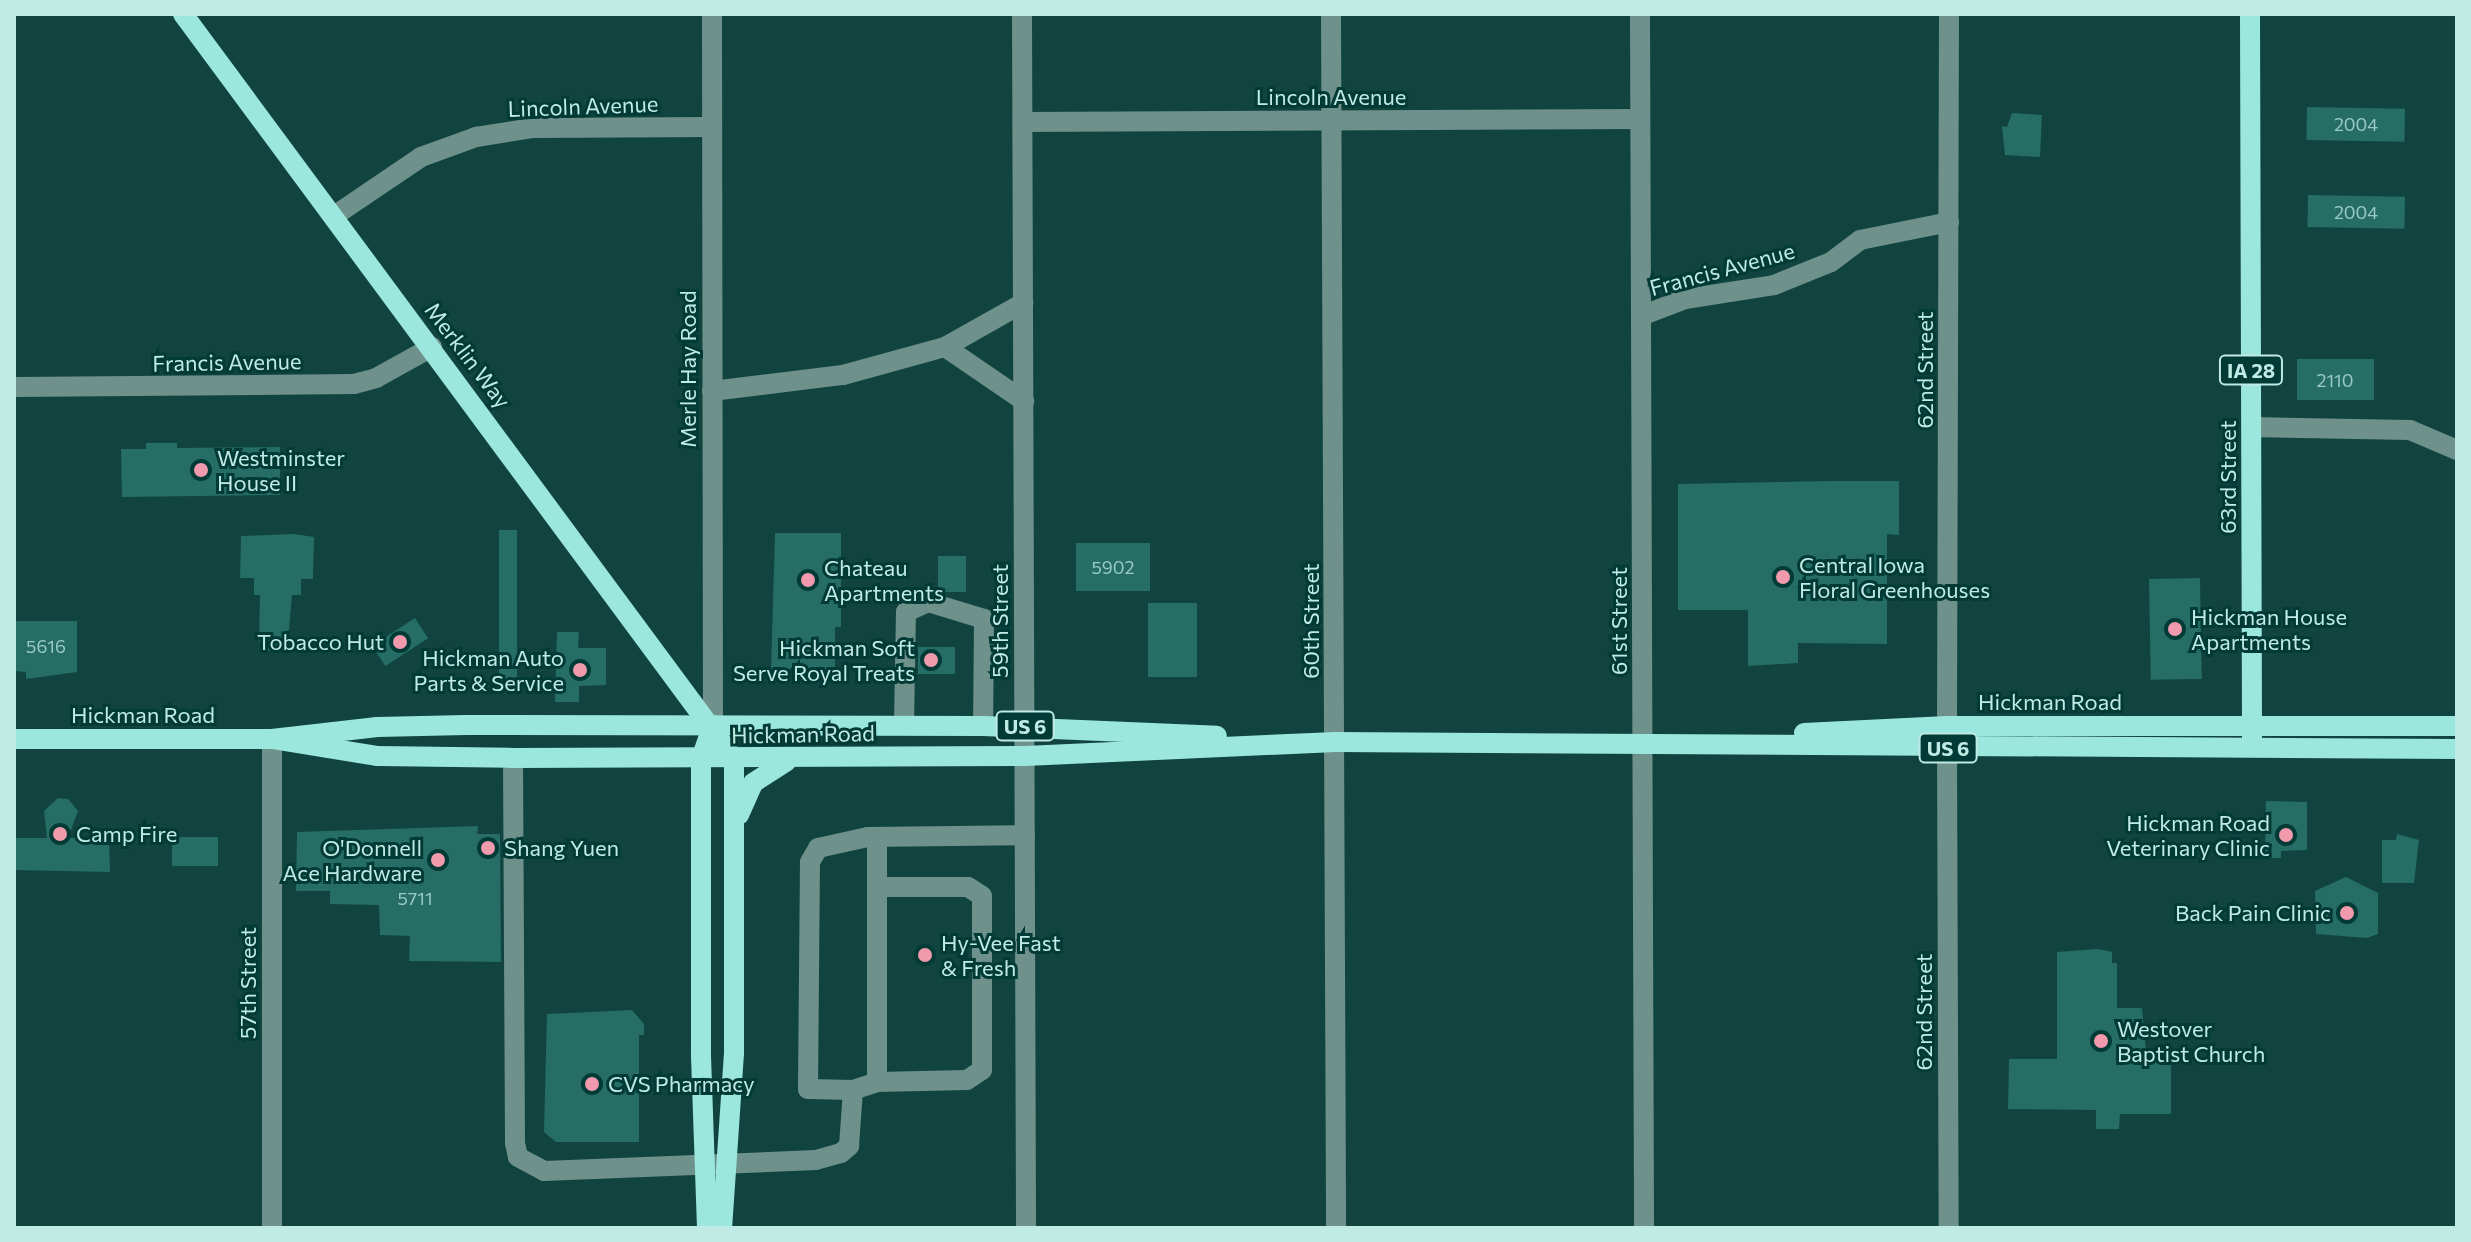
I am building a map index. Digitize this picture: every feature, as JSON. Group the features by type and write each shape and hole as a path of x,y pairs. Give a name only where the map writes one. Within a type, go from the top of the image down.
{"main road":[{"name":"Merklin Way","path":"183,14 713,725"},
{"name":"63rd Street","path":"2250,14 2252,749"},
{"path":"713,725 734,759 734,850"},
{"name":"Merle Hay Road","path":"707,1228 701,759 713,725"},
{"name":"Hickman Road","path":"14,739 272,739 377,727 904,725 1025,726 1336,742"},
{"name":"Hickman Road","path":"1644,742 1947,726 2457,726"},
{"name":"Hickman Road","path":"272,739 377,756 701,759 1025,756 1336,742 2457,749"},
{"name":"US 6","path":"722,1228 734,1053 734,850 737,819 753,783 779,763 800,758"}],"street":[{"name":"Merle Hay Road","path":"712,14 713,725"},
{"name":"59th Street","path":"1022,14 1026,1228"},
{"name":"60th Street","path":"1331,14 1336,1228"},
{"name":"61st Street","path":"1640,14 1644,1228"},
{"name":"62nd Street","path":"1947,726 1949,14"},
{"name":"Lincoln Avenue","path":"1023,122 1640,119"},
{"name":"Lincoln Avenue","path":"334,216 421,157 476,137 533,128 712,127"},
{"name":"Francis Avenue","path":"1641,316 1685,299 1774,285 1831,262 1860,240 1949,222"},
{"path":"712,391 843,375 945,347 1023,303"},
{"name":"Francis Avenue","path":"14,387 354,384 376,378 432,347"},
{"path":"945,347 1024,401"},
{"path":"2252,427 2410,430 2457,450"},
{"path":"904,725 906,612 928,602 984,619 983,726"},
{"name":"57th Street","path":"272,739 272,1228"},
{"name":"62nd Street","path":"1947,748 1949,1228"},
{"path":"513,758 518,1157 544,1171 621,1171 646,1165 726,1166 816,1160 841,1153 849,1146 853,1090"},
{"path":"878,887 968,887 982,896 982,1070 967,1080 877,1082 853,1090 808,1089 810,862 818,848 830,841 877,837 1025,835"},
{"path":"877,837 877,1082"}],"building":[{"path":"2307,107 2405,109 2404,142 2306,140"},
{"path":"2012,113 2042,115 2040,157 2005,155 2002,126 2007,127"},
{"path":"2308,195 2405,197 2404,229 2307,227"},
{"path":"2297,359 2374,359 2374,400 2297,400"},
{"name":"Westminster House II","path":"146,443 177,443 177,448 280,447 280,495 122,497 121,449 146,449"},
{"name":"Central Iowa Floral Greenhouses","path":"1899,481 1899,535 1887,534 1887,644 1798,643 1798,663 1748,666 1748,610 1678,610 1678,484"},
{"path":"499,530 517,530 517,692 499,692"},
{"name":"Chateau Apartments","path":"775,533 841,533 841,627 835,627 835,671 771,670"},
{"path":"294,534 314,537 313,579 301,579 301,595 292,595 287,651 265,651 265,641 259,641 260,595 254,595 254,578 240,578 241,536"},
{"path":"1076,543 1150,543 1150,591 1076,591"},
{"path":"938,556 966,556 966,592 938,592"},
{"name":"Hickman House Apartments","path":"2200,578 2202,679 2151,680 2149,579"},
{"path":"1148,603 1197,603 1197,677 1148,677"},
{"name":"Tobacco Hut","path":"415,618 428,638 385,666 372,646"},
{"path":"14,621 77,621 77,672 26,679 26,672 14,671"},
{"name":"Hickman Auto Parts & Service","path":"557,632 579,632 578,648 606,648 606,685 579,686 579,702 555,702"},
{"name":"Hickman Soft Serve Royal Treats","path":"918,647 955,647 955,674 918,674"},
{"name":"Camp Fire","path":"58,798 68,799 78,811 68,838 109,838 110,872 14,870 14,838 47,838 44,811"},
{"name":"Hickman Road Veterinary Clinic","path":"2266,801 2307,802 2307,850 2281,851 2281,858 2265,858"},
{"path":"478,826 477,834 500,834 501,962 409,961 410,936 380,935 379,905 330,904 330,891 296,891 297,832"},
{"path":"2397,834 2419,840 2414,883 2382,883 2382,840 2396,840"},
{"path":"172,837 218,837 218,866 172,866"},
{"name":"Back Pain Clinic","path":"2346,877 2378,893 2378,934 2367,938 2316,934 2315,891"},
{"name":"Westover Baptist Church","path":"2098,949 2112,952 2112,963 2117,963 2117,1008 2142,1008 2147,1061 2171,1061 2171,1114 2120,1114 2119,1129 2096,1129 2096,1110 2008,1109 2009,1059 2057,1059 2057,952"},
{"name":"CVS Pharmacy","path":"632,1010 644,1024 644,1035 639,1035 639,1142 556,1142 544,1132 547,1014"}],"place":[{"name":"Westminster House II","path":"201,470"},
{"name":"Central Iowa Floral Greenhouses","path":"1783,577"},
{"name":"Chateau Apartments","path":"808,580"},
{"name":"Hickman House Apartments","path":"2175,629"},
{"name":"Tobacco Hut","path":"400,642"},
{"name":"Hickman Soft Serve Royal Treats","path":"931,660"},
{"name":"Hickman Auto Parts & Service","path":"580,670"},
{"name":"Camp Fire","path":"60,834"},
{"name":"Hickman Road Veterinary Clinic","path":"2286,835"},
{"name":"Shang Yuen","path":"488,848"},
{"name":"O'Donnell Ace Hardware","path":"438,860"},
{"name":"Back Pain Clinic","path":"2347,913"},
{"name":"Hy-Vee Fast & Fresh","path":"925,955"},
{"name":"Westover Baptist Church","path":"2101,1041"},
{"name":"CVS Pharmacy","path":"592,1084"}]}
